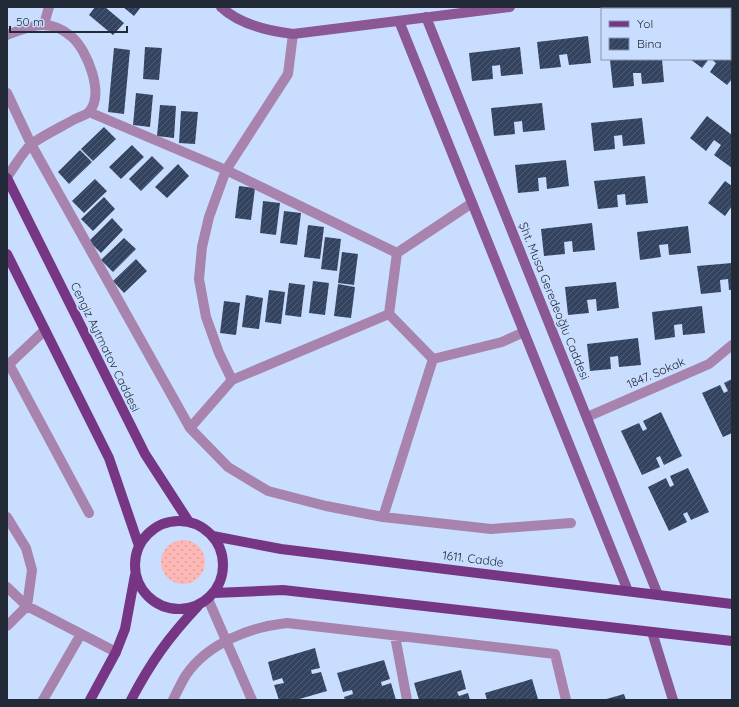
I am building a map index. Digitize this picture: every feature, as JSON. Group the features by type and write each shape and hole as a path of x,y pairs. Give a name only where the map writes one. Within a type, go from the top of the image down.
{"main road":[{"name":"Cengiz Aytmatov Caddesi","path":"7,177 140,446 189,522"},
{"path":"7,254 109,458 139,546"},
{"path":"130,700 158,652 180,625 199,605 211,596 223,573 223,557 213,536 202,527 189,522 175,521 157,525 148,533 139,546 135,559 136,573 141,588 151,599 171,609 189,608 199,605"},
{"name":"1611. Cadde","path":"213,536 280,549 732,604"},
{"path":"90,700 116,652 125,629 136,573"},
{"path":"211,596 283,590 732,641"}],"street":[{"path":"44,24 49,7"},
{"path":"220,7 252,25 293,34 399,21 463,9 510,7"},
{"name":"Şht. Musa Geredeoğlu Caddesi","path":"426,17 658,595"},
{"path":"399,21 628,591"},
{"path":"7,35 34,24 44,24 60,29 72,36 86,54 94,82 94,99 89,112 31,144 7,177"},
{"path":"232,380 219,353 206,317 199,280 202,247 209,217 226,170 288,74 293,34"},
{"path":"7,93 31,144 190,428 228,467 268,491 326,506 383,517 491,528 571,523"},
{"path":"89,112 226,170 397,253"},
{"path":"389,314 397,253 472,203"},
{"path":"190,428 232,380 389,314"},
{"path":"389,314 433,359"},
{"path":"45,330 8,365 89,512"},
{"path":"433,359 502,342 524,332"},
{"name":"1847. Sokak","path":"587,417 709,364 732,345"},
{"path":"383,517 433,359"},
{"path":"7,517 26,548 32,570 28,606 7,626"},
{"path":"7,587 28,606 116,652"},
{"path":"211,596 226,641 252,700"},
{"path":"173,700 186,675 204,656 226,641 267,626 287,624 555,654 566,700"},
{"path":"652,632 673,700"},
{"path":"43,700 81,634"},
{"path":"395,636 407,700"}],"shaded area":[{"path":"179,540 187,540 192,541 199,546 204,553 204,571 199,578 192,583 179,584 171,581 164,574 161,566 161,558 164,550 171,543"}],"building":[{"path":"95,7 105,7 124,23 113,35 89,15"},
{"path":"123,7 141,7 134,16"},
{"path":"588,36 591,63 569,65 567,54 559,55 561,67 540,69 537,42"},
{"path":"145,47 162,48 159,80 143,79"},
{"path":"520,47 523,74 501,76 500,65 492,66 493,79 472,81 469,53"},
{"path":"114,48 130,50 124,114 108,112"},
{"path":"731,55 732,56 732,79 727,85 710,72 716,63 712,60 731,60"},
{"path":"610,60 662,60 664,82 642,84 641,73 633,73 634,86 613,88"},
{"path":"691,60 708,60 702,68"},
{"path":"136,93 153,95 150,127 133,125"},
{"path":"542,103 545,130 523,132 522,121 514,122 515,134 494,136 491,108"},
{"path":"160,105 176,106 174,138 157,136"},
{"path":"181,111 198,112 195,144 179,143"},
{"path":"707,116 732,135 732,168 714,155 721,145 714,140 706,151 690,138"},
{"path":"642,118 645,144 623,146 622,135 614,136 615,149 594,151 591,123"},
{"path":"104,127 116,139 93,161 81,149"},
{"path":"132,145 144,157 121,179 109,167"},
{"path":"80,150 92,162 69,184 58,172"},
{"path":"152,156 164,168 141,191 129,179"},
{"path":"566,160 569,186 547,189 546,177 538,178 539,191 518,193 515,165"},
{"path":"178,164 189,176 167,198 155,187"},
{"path":"645,176 648,203 626,205 625,194 617,195 618,207 598,209 594,181"},
{"path":"95,179 107,191 84,213 72,201"},
{"path":"725,181 732,186 732,206 725,216 708,203"},
{"path":"239,186 255,188 251,220 235,218"},
{"path":"104,197 115,209 93,231 81,219"},
{"path":"263,201 280,203 276,235 260,233"},
{"path":"284,211 301,213 297,245 280,243"},
{"path":"112,218 123,230 101,253 89,241"},
{"path":"592,223 595,250 573,252 572,241 564,242 565,254 544,256 541,229"},
{"path":"308,225 324,227 320,259 304,257"},
{"path":"688,226 691,253 669,255 668,244 659,245 661,257 640,260 637,232"},
{"path":"325,237 341,239 337,271 321,269"},
{"path":"124,238 136,249 113,272 101,260"},
{"path":"342,252 358,254 354,285 338,283"},
{"path":"136,259 147,271 124,293 113,281"},
{"path":"732,263 732,290 729,290 728,279 720,280 721,292 701,294 697,266"},
{"path":"313,281 329,283 325,315 309,313"},
{"path":"616,282 619,308 597,311 596,299 587,300 589,313 568,315 565,287"},
{"path":"289,283 305,285 301,317 285,315"},
{"path":"338,284 355,287 351,318 334,316"},
{"path":"269,290 285,292 281,324 265,322"},
{"path":"246,295 263,298 259,329 242,327"},
{"path":"224,301 240,303 236,335 220,333"},
{"path":"702,306 705,333 683,335 682,324 674,325 675,337 655,340 652,312"},
{"path":"638,338 641,365 619,367 618,356 610,357 611,369 590,371 587,344"},
{"path":"732,379 732,433 723,437 702,393 720,385 724,393 728,391 724,383"},
{"path":"661,412 682,456 664,465 660,456 656,458 660,467 642,475 621,431 639,423 643,431 647,429 643,421"},
{"path":"688,468 709,512 691,520 687,512 683,514 687,522 669,531 648,487 666,478 670,487 674,485 670,476"},
{"path":"315,648 320,668 311,670 312,674 321,672 327,691 296,700 279,700 274,685 284,683 282,678 273,681 268,662"},
{"path":"384,660 390,679 381,682 382,686 391,683 396,700 345,700 344,697 353,694 352,690 343,692 337,673"},
{"path":"461,670 466,689 457,692 459,696 468,693 470,700 419,700 414,683"},
{"path":"532,679 538,699 487,700 485,693"},
{"path":"624,694 626,700 603,700"}]}
